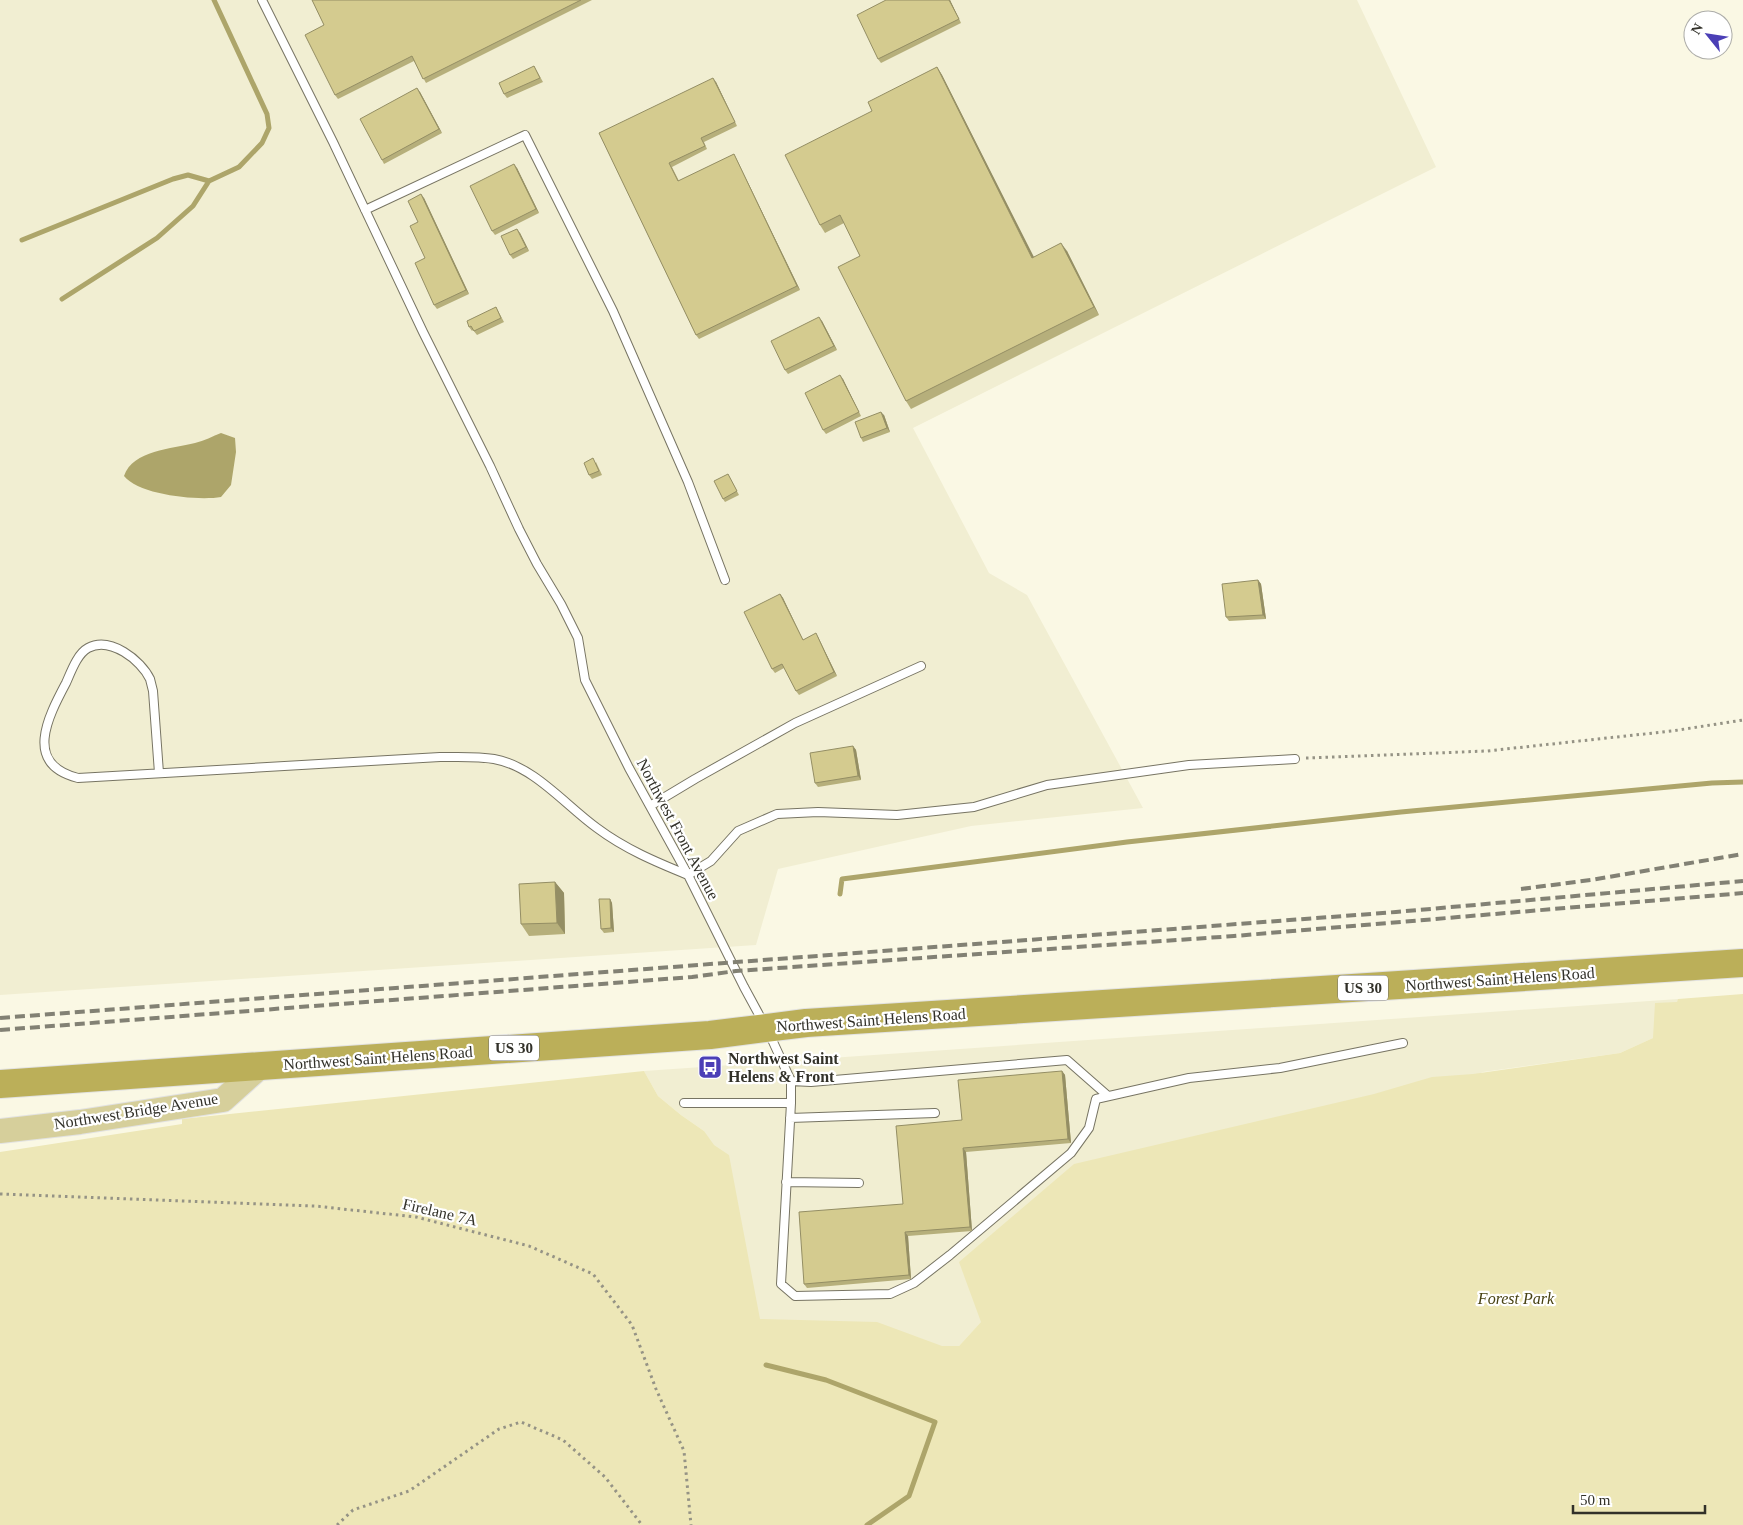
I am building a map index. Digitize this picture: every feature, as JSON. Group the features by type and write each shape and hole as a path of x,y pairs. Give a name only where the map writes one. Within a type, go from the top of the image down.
{"highway":[{"name":"Northwest Saint Helens Road","path":"0,1084 701,1036 806,1023 1743,963"}],"main road":[{"name":"Northwest Bridge Avenue","path":"0,1131 80,1122 223,1100 261,1066"}],"lane":[{"name":"Northwest Front Avenue","path":"262,0 333,142 519,529 537,564 562,604 578,638 585,680 629,768 688,875 766,1028 791,1082"},
{"path":"365,210 525,135 613,311 688,482 725,580"},
{"path":"159,773 153,691 150,680 132,658 122,650 113,646 103,645 86,648 79,656 50,712 45,728 44,744 46,755 52,765 65,774 78,778 440,757 494,759 514,766 540,781 597,828 637,854 688,875 711,861 738,831 777,814 818,812 907,814 974,807 1047,785 1190,765 1294,759"},
{"path":"650,806 795,723 921,666"},
{"path":"1108,1096 1067,1060 811,1082 791,1082 780,1284 795,1296 890,1294 914,1283 1071,1153 1089,1128 1096,1099 1189,1078 1280,1068 1403,1043"},
{"path":"684,1102 791,1102"},
{"path":"790,1118 935,1113"},
{"path":"786,1182 860,1184"}],"path":[{"path":"1294,759 1487,751 1672,731 1743,720"},
{"name":"Firelane 7A","path":"0,1194 315,1206 416,1217 529,1246 593,1274 632,1325 656,1389 684,1451 691,1525"},
{"path":"337,1525 353,1510 409,1492 499,1428 521,1422 563,1440 605,1477 642,1525"}],"shaded area":[{"path":"0,0 1357,0 1436,167 913,428 989,573 1027,595 1143,808 971,826 778,869 756,945 0,995"},
{"path":"221,433 235,438 236,452 231,485 221,497 184,497 155,492 132,483 124,476 129,467 144,456 165,449 198,442"},
{"path":"1678,999 1673,1029 1620,1053 1483,1072 1039,1260 959,1346 742,1347 704,1131 658,1096 644,1071"}],"green space":[{"name":"Forest Park","path":"1743,994 1743,1525 0,1525 0,1152 182,1124 182,1119 644,1071 658,1096 704,1131 714,1145 729,1155 760,1319 877,1322 942,1346 959,1346 981,1322 959,1262 1074,1164 1374,1094 1432,1077 1473,1074 1620,1053 1653,1038 1655,1003 1677,1002 1678,999"}],"building":[{"path":"312,0 581,0 423,79 412,56 335,95 305,35 324,25"},
{"path":"886,0 949,0 959,19 878,59 857,15"},
{"path":"534,66 540,78 504,94 499,83"},
{"path":"937,67 1032,258 1061,243 1094,307 906,401 838,267 860,256 840,215 820,225 785,155 872,111 868,102"},
{"path":"713,78 735,122 701,138 705,146 669,163 678,181 734,154 797,286 696,335 599,133"},
{"path":"417,88 439,129 382,160 360,119"},
{"path":"514,164 536,209 492,231 470,186"},
{"path":"421,194 466,290 434,305 415,263 425,258 410,226 418,222 408,201"},
{"path":"517,229 526,247 510,255 501,236"},
{"path":"496,307 501,318 474,331 471,326 469,327 467,321"},
{"path":"819,317 834,346 785,370 771,341"},
{"path":"840,375 859,412 823,430 805,393"},
{"path":"881,412 887,428 861,438 855,422"},
{"path":"593,458 599,471 589,475 584,463"},
{"path":"728,474 737,491 723,499 714,481"},
{"path":"1258,580 1263,615 1226,617 1222,584"},
{"path":"780,594 803,640 816,633 834,672 796,691 782,664 772,669 744,612"},
{"path":"853,746 858,776 815,783 810,753"},
{"path":"555,882 557,923 521,924 519,884"},
{"path":"599,899 610,899 611,928 601,929"},
{"path":"1062,1071 1068,1139 963,1148 970,1227 905,1232 909,1275 804,1284 799,1212 903,1204 896,1126 962,1120 958,1080"}],"waterway":[{"path":"62,299 157,238 193,206 209,181 239,167 262,143 269,128 267,114 214,0"},
{"path":"22,240 173,179 188,175 209,181"},
{"path":"840,894 842,879 1127,842 1401,812 1712,783 1743,782"},
{"path":"766,1365 826,1380 935,1422 909,1496 867,1525"}],"railway":[{"path":"1521,889 1591,880 1743,854"},
{"path":"0,1018 1396,912 1743,881"},
{"path":"0,1030 692,977 736,971 1234,936 1743,893"}],"place":[{"name":"Northwest Saint Helens & Front","path":"710,1067"}]}
